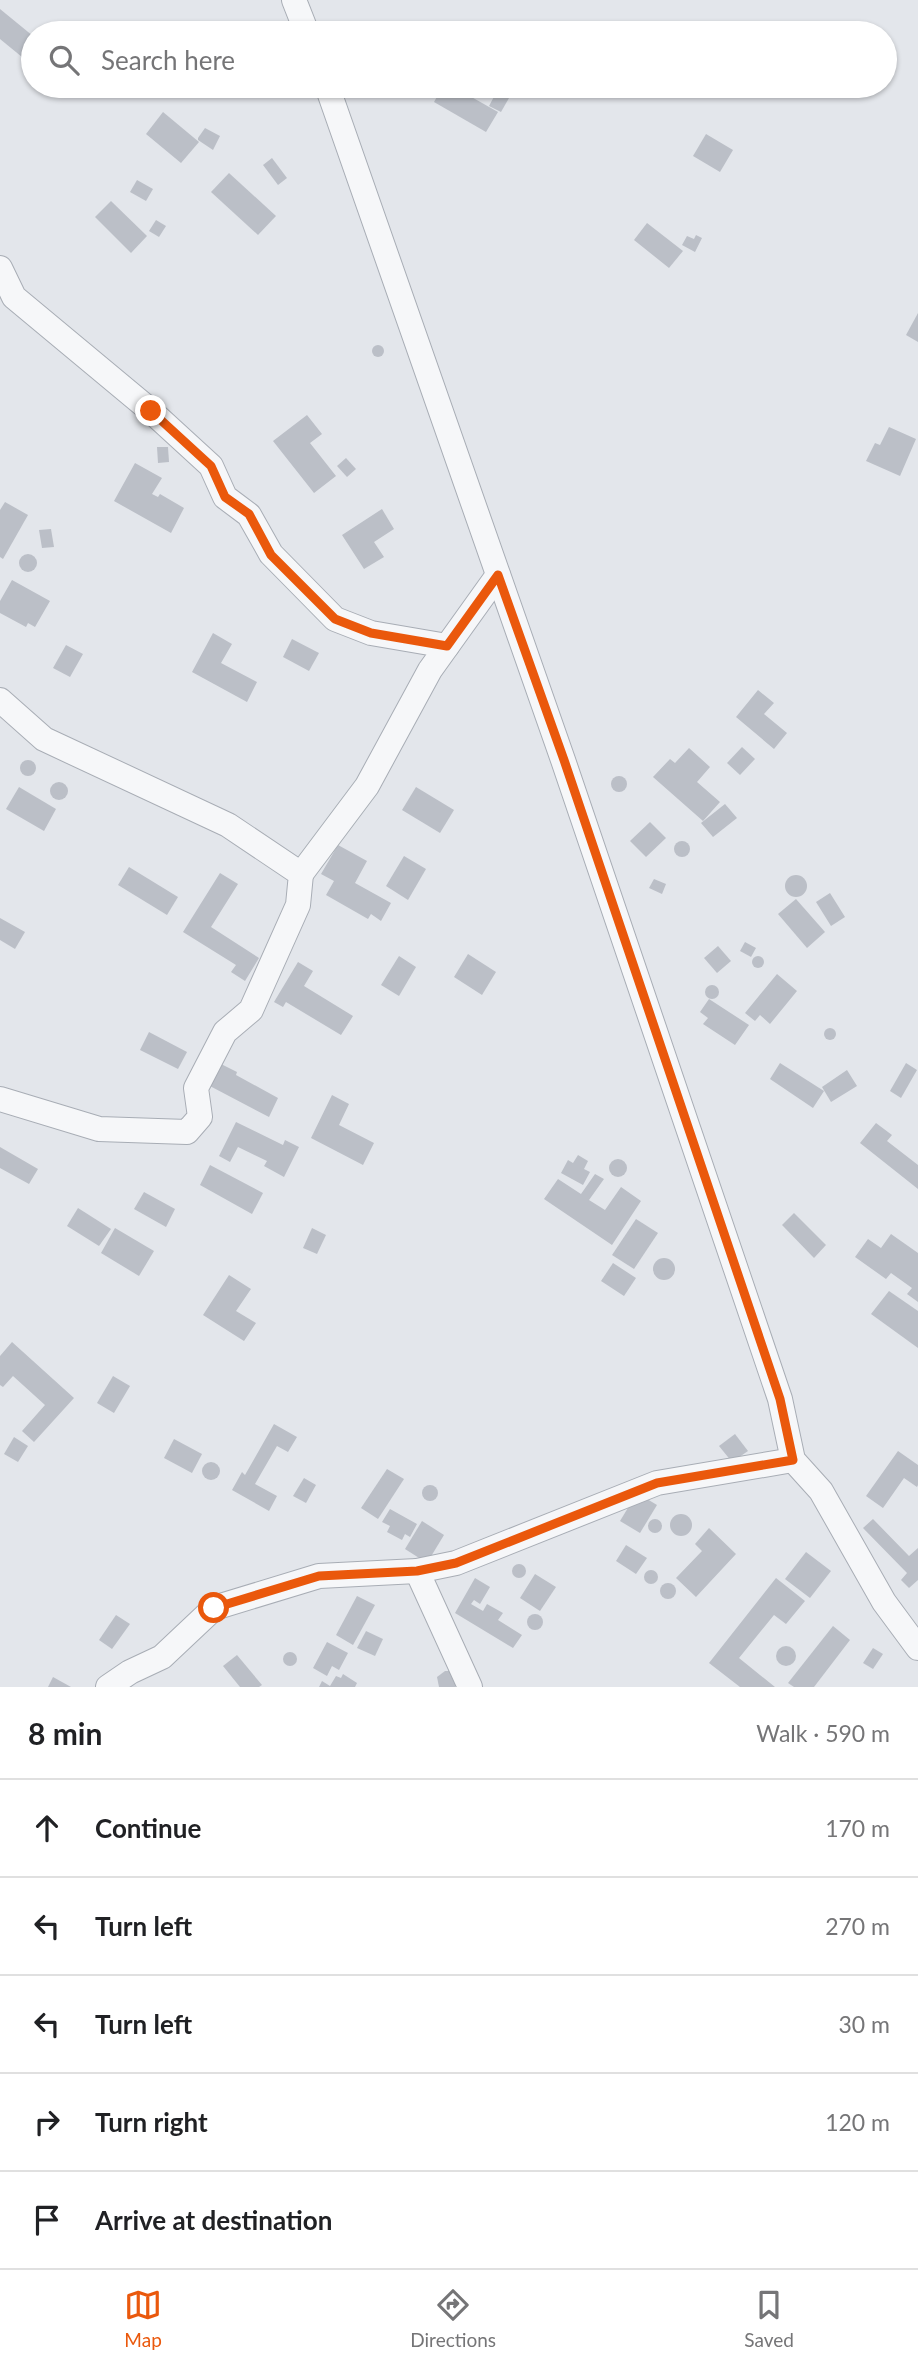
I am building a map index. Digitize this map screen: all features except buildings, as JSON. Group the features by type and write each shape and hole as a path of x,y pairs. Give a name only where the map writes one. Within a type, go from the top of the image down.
{"street":[{"path":"294,0 302,21"},
{"path":"331,98 564,760 780,1399 793,1460 821,1492 884,1602 918,1648"},
{"path":"0,268 14,297 151,411 211,466 225,497 249,514 271,555 335,619 371,633 447,646"},
{"path":"0,1099 99,1129 187,1132 200,1117 196,1088 225,1032 251,1010 293,917 298,905 301,874 367,786 430,670 498,575"},
{"path":"0,701 44,739 228,825 301,874"},
{"path":"108,1687 130,1672 162,1657 214,1608 319,1576 417,1571 456,1563 657,1483 793,1460"},
{"path":"417,1571 470,1687"}],"route":[{"path":"151,411 211,466 225,497 249,514 271,555 335,619 371,633 447,646 498,575 564,760 780,1399 793,1460 657,1483 456,1563 417,1571 319,1576 214,1608"}]}
